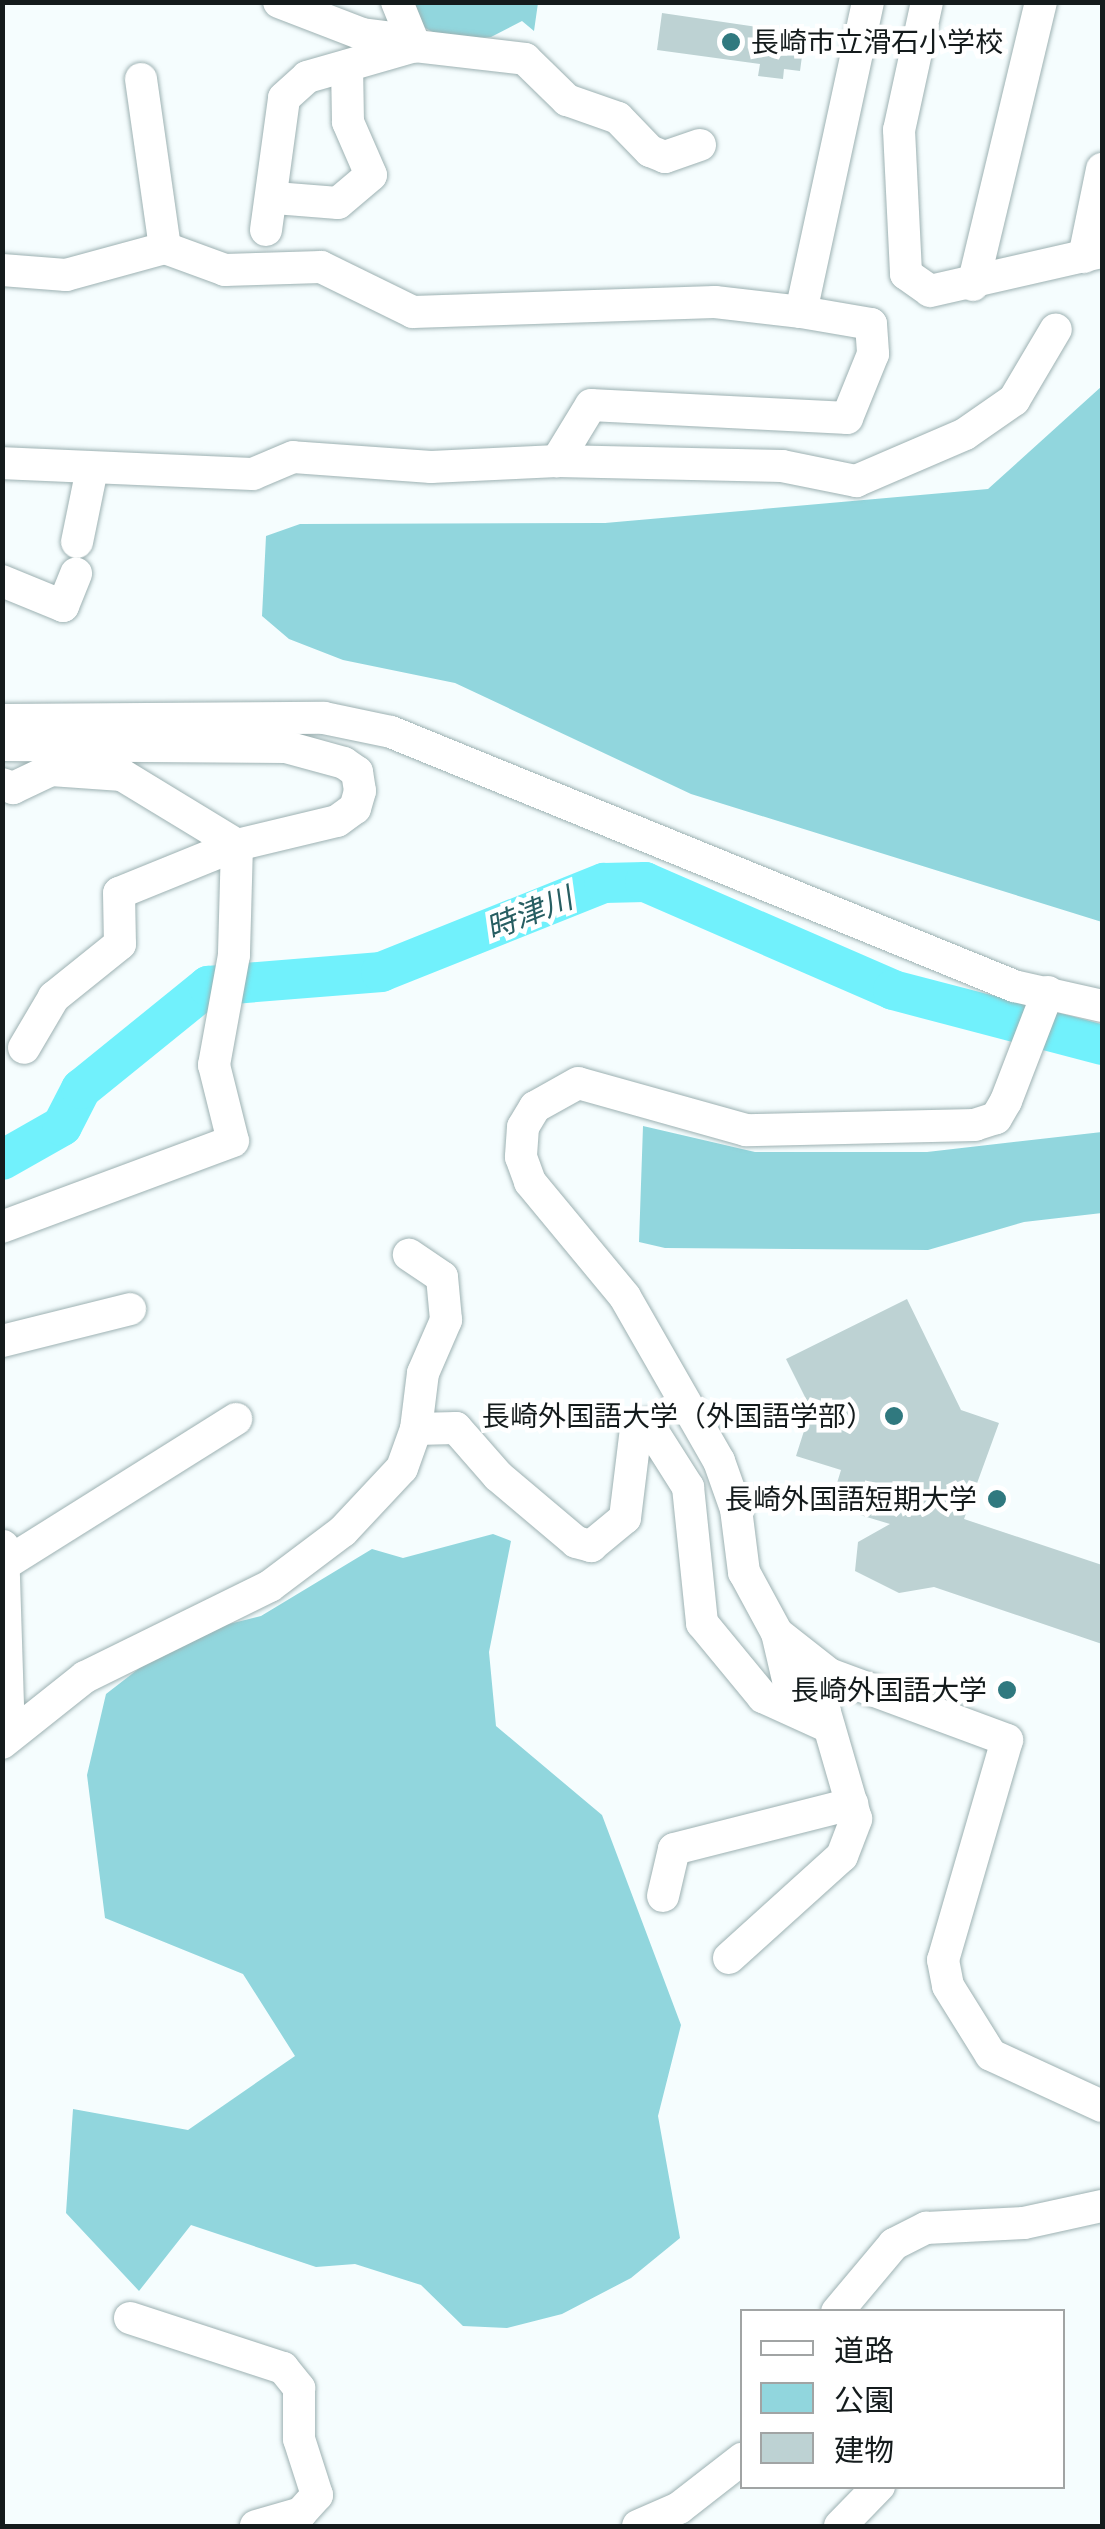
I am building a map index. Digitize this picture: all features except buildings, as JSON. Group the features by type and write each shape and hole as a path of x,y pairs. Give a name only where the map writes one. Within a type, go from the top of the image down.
{"street":[{"path":"278,2 415,46 525,59 567,100 618,118 650,151 665,156 700,145"},
{"path":"397,2 415,46"},
{"path":"800,312 868,2"},
{"path":"927,2 899,130 906,274 930,291 974,285 1093,254 1102,168"},
{"path":"974,285 1042,2"},
{"path":"266,230 274,198 284,98 307,77 415,46"},
{"path":"274,198 338,203 370,176 348,122 347,66"},
{"path":"141,79 165,248"},
{"path":"2,270 66,275 165,248 225,270 322,267 413,312 715,302 871,324 873,354 847,418 590,405 557,462"},
{"path":"2,462 253,474 293,457 431,467 557,462 782,466 856,481 965,434 1014,400 1056,328"},
{"path":"2,581 63,606 77,558 92,469"},
{"path":"2,720 324,718 390,732 936,955 1102,1006"},
{"path":"2,745 286,747 357,772 354,808 337,820 236,845 118,893 120,944 54,997 24,1048"},
{"path":"2,784 13,788 51,770 122,774 236,845"},
{"path":"2,1227 233,1141 214,1065 234,955 236,845"},
{"path":"729,1958 842,1856 856,1819 829,1727 813,1697 789,1684 777,1632 744,1572 718,1461 626,1297 530,1182 521,1157 523,1127 547,1096 578,1083 746,1130 975,1125 996,1118 1048,992"},
{"path":"6,1739 85,1677 270,1586 343,1532 402,1468 416,1429 422,1373 446,1320 447,1288 409,1255"},
{"path":"2,1342 130,1309"},
{"path":"6,1739 4,1553 236,1419"},
{"path":"416,1429 456,1428 498,1476 590,1546 625,1518 636,1428 648,1424 688,1487 702,1623 763,1696 829,1727"},
{"path":"777,1632 829,1674 1007,1740 943,1960 948,1986 991,2054 1102,2106"},
{"path":"663,1896 669,1843 804,1818 852,1804"},
{"path":"750,1857 804,1818"},
{"path":"840,2309 894,2244 926,2228 1024,2223 1102,2206"},
{"path":"130,2318 282,2368 299,2388 299,2439 318,2495 301,2513 256,2526"},
{"path":"638,2526 679,2508 740,2461"},
{"path":"840,2526 877,2489"}],"green space":[{"path":"415,3 538,3 534,31 522,21 491,37 448,41 422,26"},
{"path":"1102,386 1102,922 691,794 455,683 343,660 289,639 262,616 266,536 300,524 605,523 988,489"},
{"path":"643,1126 755,1152 927,1152 1102,1132 1102,1213 1024,1222 928,1250 665,1248 639,1242"},
{"path":"493,1534 511,1541 489,1652 496,1726 602,1815 681,2025 658,2116 680,2238 631,2278 562,2314 507,2328 463,2326 421,2285 355,2264 316,2267 191,2225 139,2291 66,2213 73,2109 188,2130 295,2056 243,1974 105,1918 87,1775 106,1694 181,1636 261,1616 372,1549 403,1558"}],"waterway":[{"name":"時津川","path":"2,1160 62,1126 81,1089 208,986 381,972 604,883 645,882 893,990 1102,1045"}],"place":[{"name":"長崎市立滑石小学校","path":"731,42"},
{"name":"長崎外国語大学（外国語学部）","path":"894,1416"},
{"name":"長崎外国語短期大学","path":"997,1499"},
{"name":"長崎外国語大学","path":"1007,1690"}]}
